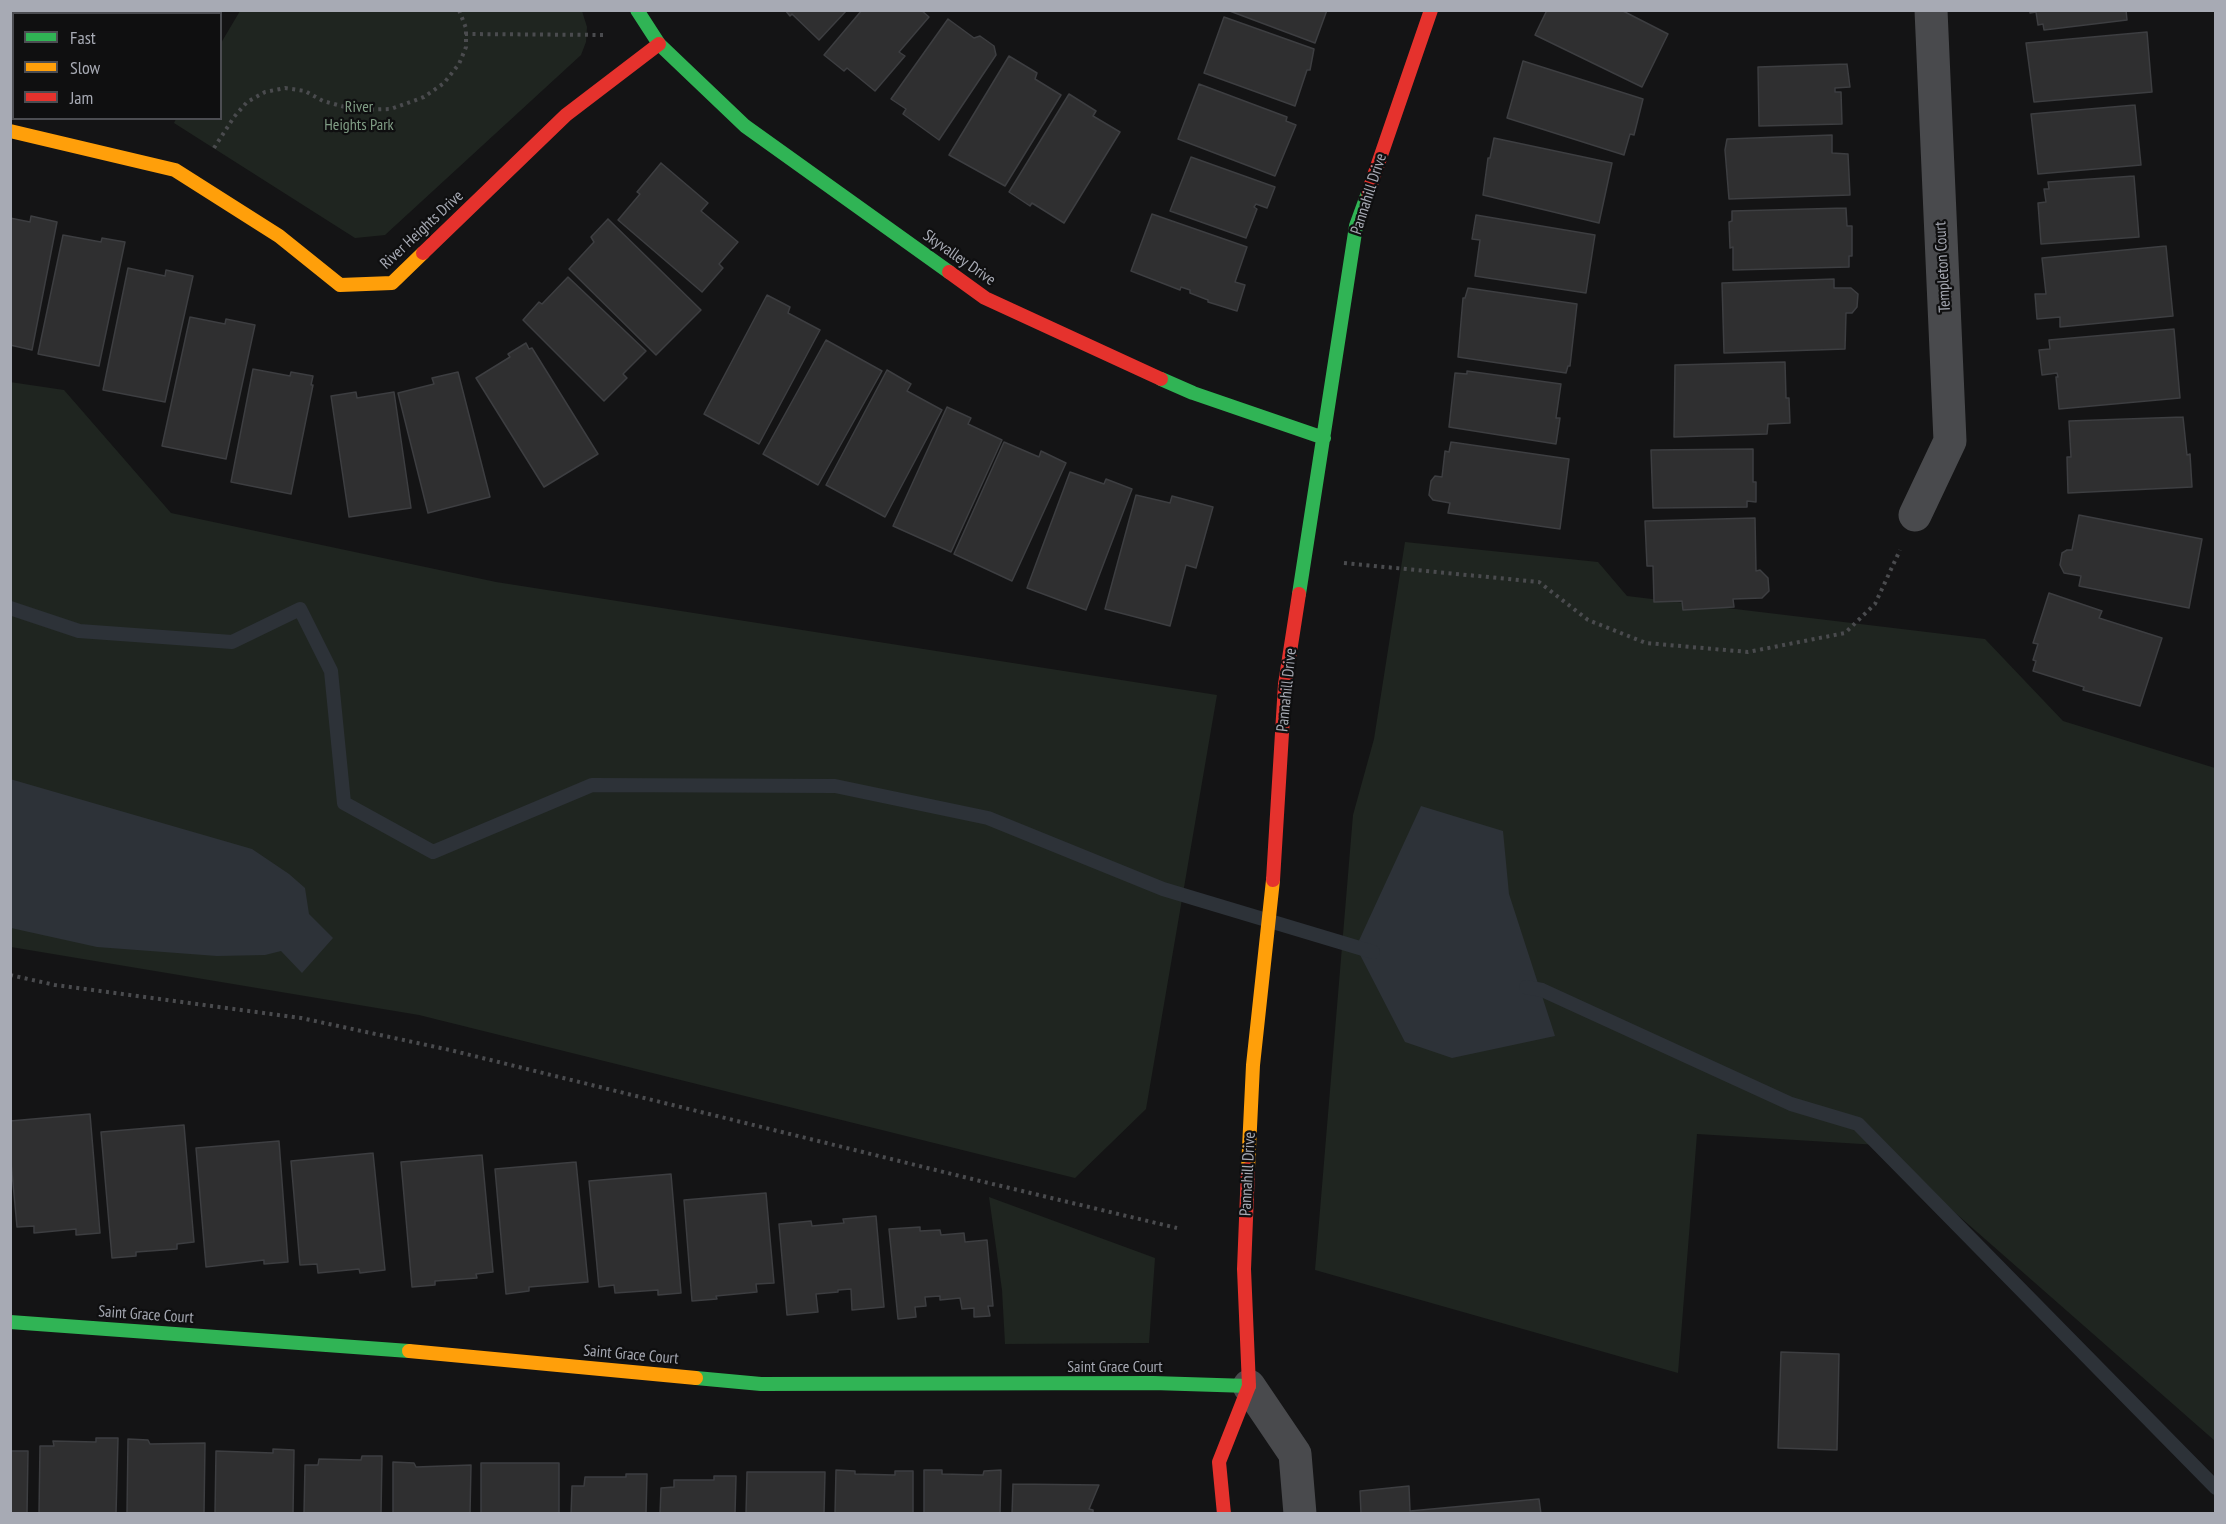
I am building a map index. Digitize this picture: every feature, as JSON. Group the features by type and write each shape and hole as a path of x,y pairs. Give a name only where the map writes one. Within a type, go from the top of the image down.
{"street":[{"name":"Skyvalley Drive","path":"637,10 659,44 745,126 985,298 1193,393 1324,438"},
{"name":"Pannahill Drive","path":"1224,1514 1219,1462 1250,1386 1244,1269 1253,1065 1275,860 1285,684 1356,226 1431,10"},
{"name":"Templeton Court","path":"1915,515 1950,441 1931,10"},
{"name":"River Heights Drive","path":"10,131 175,170 279,236 340,285 392,283 566,115 659,44"},
{"name":"Saint Grace Court","path":"10,1322 346,1345 761,1384 1153,1383 1250,1386"},
{"path":"1250,1386 1295,1454 1300,1514"}],"path":[{"path":"192,181 234,117 247,102 265,92 285,88 305,91 323,100 356,110 391,109 424,97 444,83 459,64 466,47 466,28 459,10"},
{"path":"465,34 603,35 659,44"},
{"path":"1304,559 1539,582 1588,620 1646,643 1749,652 1845,633 1875,604 1915,515"},
{"path":"10,975 56,985 301,1018 428,1045 1177,1228"}],"green space":[{"name":"River Heights Park","path":"240,11 582,11 587,27 586,42 581,55 385,235 355,238 174,123 176,120 222,120 222,41"},
{"path":"10,382 64,390 171,513 496,582 1217,695 1146,1109 1075,1178 419,1015 11,947"},
{"path":"1405,542 1598,562 1627,596 1985,639 2063,721 2215,768 2215,1441 1878,1145 1697,1134 1678,1373 1315,1270 1353,815 1374,739"},
{"path":"989,1197 1155,1258 1149,1343 1005,1344 1002,1290"}],"shaded area":[{"path":"10,779 252,849 305,888 309,914 333,938 302,973 281,951 265,955 217,956 97,947 11,928"},
{"path":"1421,806 1503,831 1509,894 1555,1036 1452,1058 1405,1042 1356,947"}],"building":[{"path":"10,10 36,10 36,12 12,12 12,33 10,33"},
{"path":"47,10 115,10 114,12 46,12"},
{"path":"131,10 202,10 202,12 130,12"},
{"path":"785,10 847,10 819,40"},
{"path":"862,10 921,10 929,17 899,52 905,56 875,91 847,68 844,71 824,55"},
{"path":"1227,10 1327,10 1315,43"},
{"path":"1547,10 1621,10 1668,34 1642,87 1535,35"},
{"path":"2030,10 2126,10 2127,20 2044,30 2043,24 2038,25 2036,12 2030,13"},
{"path":"1224,17 1314,49 1310,70 1307,70 1295,106 1204,73"},
{"path":"948,19 974,38 980,36 994,46 996,55 939,140 903,114 906,109 891,99"},
{"path":"2147,32 2152,92 2034,102 2026,43"},
{"path":"1009,56 1037,73 1035,79 1061,95 1005,186 949,155"},
{"path":"1523,61 1643,99 1634,135 1630,134 1624,155 1507,118"},
{"path":"1847,64 1850,87 1835,88 1835,92 1841,92 1842,124 1759,126 1758,67"},
{"path":"1199,84 1287,117 1286,121 1296,125 1275,176 1178,139"},
{"path":"1069,94 1096,111 1093,116 1120,132 1064,223 1032,203 1030,206 1009,192"},
{"path":"2135,105 2141,165 2038,174 2031,114"},
{"path":"1832,135 1832,153 1848,154 1850,195 1729,199 1725,150 1727,139"},
{"path":"1494,138 1612,163 1599,223 1483,195 1488,158 1490,158"},
{"path":"1191,157 1275,187 1267,208 1256,204 1254,207 1257,209 1246,238 1170,211"},
{"path":"661,163 708,203 701,211 738,242 719,264 723,268 702,292 618,220 640,194 637,192"},
{"path":"2134,176 2139,237 2041,244 2038,203 2046,202 2044,189 2049,189 2048,182"},
{"path":"1846,208 1847,226 1852,226 1852,256 1849,256 1849,267 1733,270 1733,247 1730,248 1729,222 1732,221 1732,211"},
{"path":"1152,214 1247,247 1235,282 1245,285 1237,311 1208,302 1190,293 1190,290 1181,287 1180,290 1131,271"},
{"path":"1476,215 1595,235 1586,293 1475,276 1480,240 1472,239"},
{"path":"31,216 57,222 32,350 10,345 10,218 30,222"},
{"path":"608,219 701,310 656,355 569,269 594,242 591,237"},
{"path":"63,235 101,242 102,238 125,242 99,366 38,354"},
{"path":"2166,246 2173,316 2060,327 2060,317 2037,319 2035,294 2046,294 2042,258"},
{"path":"128,268 165,276 166,270 193,276 165,402 103,390"},
{"path":"568,277 646,351 623,374 627,378 604,401 523,320 539,302 542,304"},
{"path":"1834,279 1834,288 1851,288 1858,294 1857,307 1852,313 1846,313 1845,349 1724,353 1722,283"},
{"path":"1468,288 1577,304 1570,366 1566,373 1458,357 1463,298"},
{"path":"767,295 790,307 788,313 820,330 759,444 704,414"},
{"path":"190,317 225,324 226,319 255,325 226,459 162,446"},
{"path":"2174,329 2180,398 2059,409 2057,373 2042,375 2039,350 2050,349 2049,340"},
{"path":"826,340 882,371 818,485 763,454"},
{"path":"526,343 529,349 532,348 598,454 544,487 476,378 510,357 508,354"},
{"path":"1785,362 1786,398 1789,398 1790,423 1768,424 1767,434 1674,437 1675,365"},
{"path":"253,369 290,376 291,372 313,376 291,494 231,482"},
{"path":"887,370 911,384 907,391 942,410 885,517 826,485"},
{"path":"1467,371 1561,384 1556,418 1560,418 1556,444 1449,427 1455,373 1467,374"},
{"path":"458,372 490,497 428,513 398,393 434,384 432,378"},
{"path":"356,392 357,398 394,392 411,508 349,517 331,396"},
{"path":"947,407 971,418 968,424 1002,440 951,552 893,526"},
{"path":"2183,417 2187,455 2190,454 2192,487 2068,493 2067,457 2071,457 2069,421"},
{"path":"1004,442 1039,457 1041,451 1066,463 1012,581 954,554"},
{"path":"1451,442 1569,459 1560,529 1448,513 1450,503 1433,500 1429,495 1431,481 1435,476 1442,477 1445,451 1449,452"},
{"path":"1753,449 1753,482 1756,482 1756,502 1747,501 1747,507 1653,508 1651,450"},
{"path":"1070,472 1104,484 1106,479 1132,489 1086,610 1027,588"},
{"path":"1136,495 1170,503 1172,496 1213,507 1196,568 1186,565 1170,626 1105,609"},
{"path":"2079,515 2202,539 2189,608 2079,586 2081,576 2064,573 2060,565 2062,553 2072,550"},
{"path":"1755,518 1756,571 1760,570 1768,578 1769,591 1762,598 1733,599 1734,607 1683,610 1682,601 1654,602 1653,566 1647,566 1645,521"},
{"path":"2049,593 2102,611 2099,618 2162,638 2140,706 2083,690 2084,687 2033,671 2036,661 2033,660 2038,644 2033,643"},
{"path":"90,1114 100,1233 76,1235 76,1229 34,1233 34,1226 17,1227 10,1151 10,1121"},
{"path":"184,1125 194,1242 177,1244 177,1249 136,1252 136,1256 112,1258 101,1132"},
{"path":"279,1141 288,1262 264,1264 264,1260 206,1267 196,1148"},
{"path":"373,1153 385,1270 360,1273 359,1269 318,1273 317,1264 300,1265 291,1161"},
{"path":"482,1155 493,1272 476,1274 477,1278 435,1281 435,1285 412,1287 401,1162"},
{"path":"576,1162 588,1282 529,1287 529,1291 506,1294 495,1169"},
{"path":"671,1174 681,1293 658,1295 658,1290 615,1293 614,1285 599,1287 589,1181"},
{"path":"766,1193 774,1283 756,1284 757,1292 692,1301 684,1200"},
{"path":"876,1216 884,1307 852,1310 851,1289 838,1290 838,1292 816,1294 818,1312 787,1315 779,1224 811,1221 812,1226 844,1223 843,1219"},
{"path":"920,1227 920,1231 940,1230 941,1235 964,1233 965,1242 987,1240 993,1306 988,1306 990,1316 974,1317 974,1308 962,1309 960,1298 940,1300 940,1296 925,1297 926,1306 915,1307 916,1317 898,1319 889,1229"},
{"path":"1781,1352 1839,1354 1837,1450 1778,1448"},
{"path":"96,1438 118,1438 116,1514 39,1514 40,1446 54,1446 53,1441 96,1442"},
{"path":"128,1439 148,1440 150,1444 205,1443 204,1514 127,1514"},
{"path":"273,1449 294,1450 293,1514 215,1514 216,1451 273,1453"},
{"path":"10,1451 28,1451 27,1514 10,1514"},
{"path":"362,1456 382,1456 381,1514 304,1514 305,1465 318,1465 319,1459 361,1460"},
{"path":"393,1462 414,1463 416,1467 471,1465 470,1514 393,1514"},
{"path":"481,1463 559,1463 559,1514 481,1514"},
{"path":"836,1470 855,1471 855,1474 895,1475 895,1471 913,1471 913,1514 835,1514"},
{"path":"924,1470 942,1470 942,1474 983,1475 984,1471 1001,1470 1000,1514 924,1514"},
{"path":"747,1472 825,1472 824,1514 746,1514"},
{"path":"626,1474 647,1474 646,1514 571,1514 572,1486 584,1486 585,1477 626,1477"},
{"path":"714,1476 736,1476 735,1514 660,1514 661,1488 674,1487 674,1480 714,1480"},
{"path":"1013,1484 1099,1485 1089,1509 1093,1510 1093,1514 1012,1514"},
{"path":"1409,1486 1410,1511 1539,1499 1541,1514 1361,1514 1360,1491"}],"waterway":[{"path":"10,608 79,631 232,642 300,609 331,671 344,803 433,852 592,785 835,786 988,818 1163,889 1373,952"},
{"path":"1526,987 1542,990 1791,1104 1858,1124 2216,1488"}],"traffic: fast":[{"path":"637,10 659,44 745,126 949,272"},
{"path":"1299,594 1356,226 1368,193"},
{"path":"1161,379 1193,393 1324,438"},
{"path":"10,1322 409,1351"},
{"path":"696,1378 761,1384 1153,1383 1249,1386"}],"traffic: slow":[{"path":"10,131 175,170 279,236 340,285 392,283 423,253"},
{"path":"1248,1169 1253,1065 1273,880"},
{"path":"409,1351 696,1378"}],"traffic: jam":[{"path":"1368,193 1431,10"},
{"path":"423,253 566,115 659,44"},
{"path":"949,272 985,298 1161,379"},
{"path":"1273,880 1285,684 1299,594"},
{"path":"1224,1514 1219,1462 1249,1386 1244,1269 1248,1169"}]}
